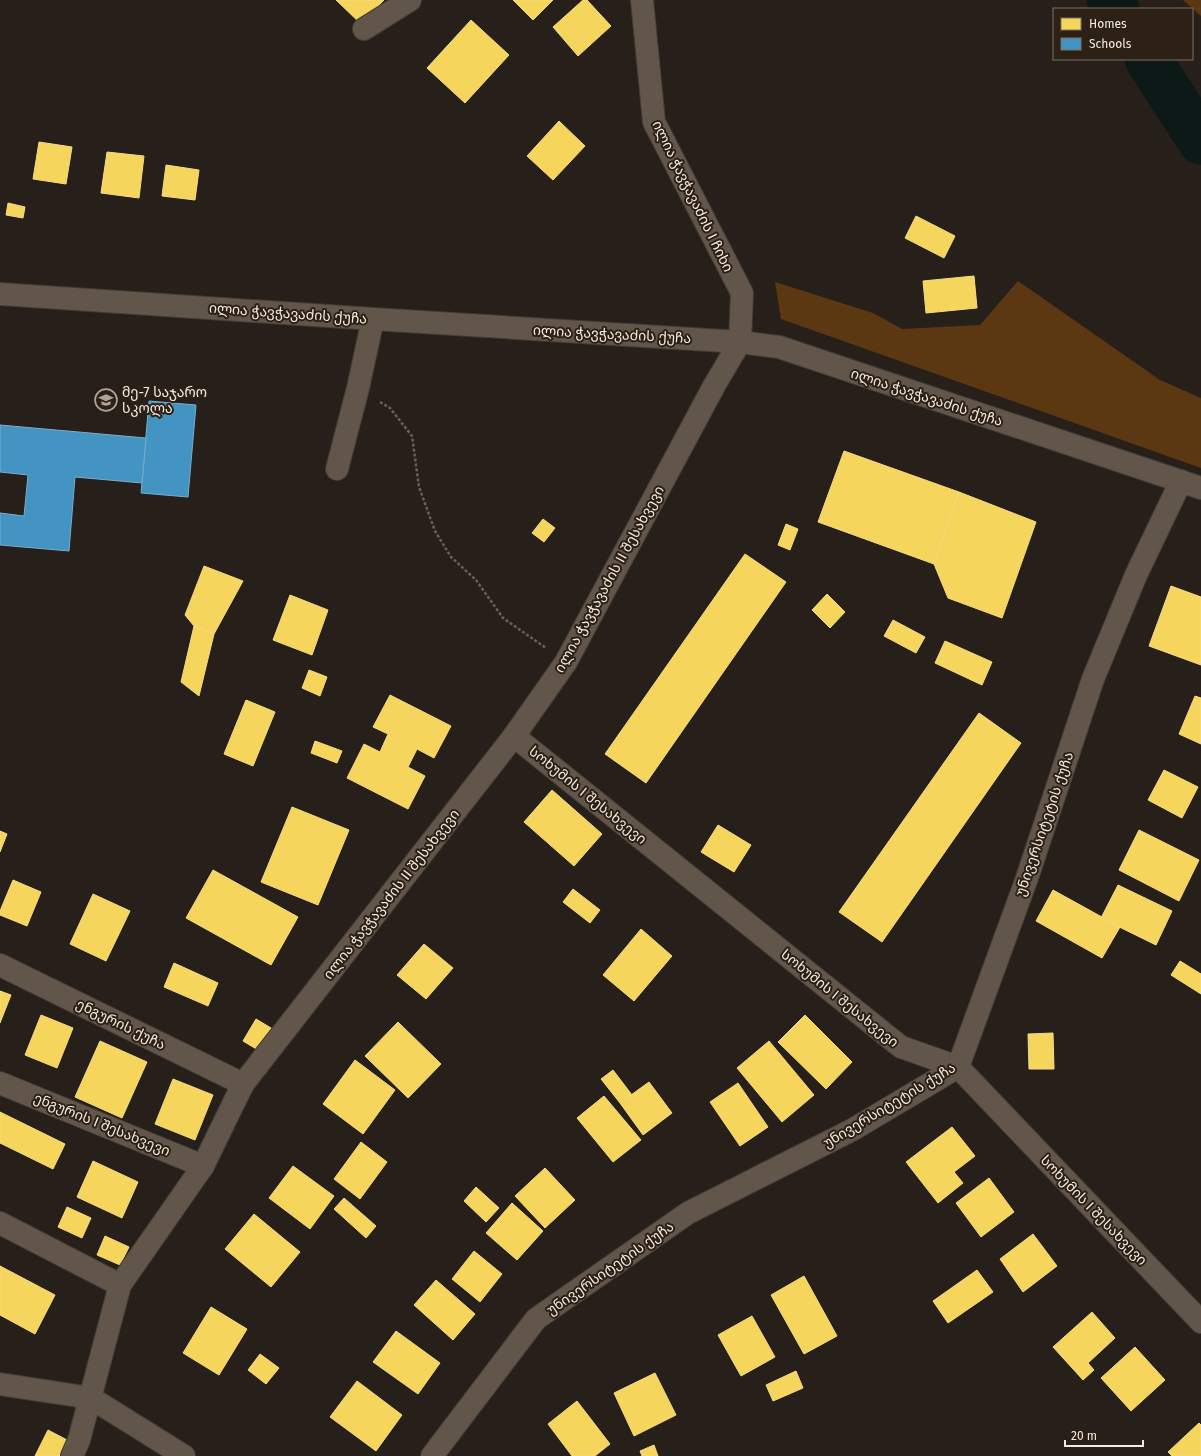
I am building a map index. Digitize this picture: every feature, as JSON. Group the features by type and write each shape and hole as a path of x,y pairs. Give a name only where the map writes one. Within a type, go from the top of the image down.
{"street":[{"path":"364,29 410,0"},
{"name":"ილია ჭავჭავაძის I ჩიხი","path":"642,0 654,122 742,293 740,342"},
{"name":"ილია ჭავჭავაძის ქუჩა","path":"0,294 740,342 779,347 1201,488"},
{"path":"337,469 358,388 373,319"},
{"name":"ილია ჭავჭავაძის II შესახვევი","path":"72,1456 79,1440 91,1398 120,1285 203,1166 243,1084 514,736 566,662 714,386 740,342"},
{"name":"უნივერსიტეტის ქუჩა","path":"432,1456 536,1319 688,1213 852,1130 958,1067 1027,878 1093,679 1136,575 1181,481"},
{"name":"სოხუმის I შესახვევი","path":"514,736 901,1047 958,1067 1201,1322"},
{"name":"ენგურის ქუჩა","path":"0,965 243,1084"},
{"name":"ენგურის I შესახვევი","path":"0,1083 203,1166"},
{"path":"0,1223 120,1285"},
{"path":"0,1384 91,1398 184,1456"}],"path":[{"path":"358,388 390,408 412,436 419,487 436,531 451,557 476,580 503,618 566,662"}],"shaded area":[{"path":"1183,0 1201,0 1201,16 1193,8"},
{"path":"1018,281 1160,380 1201,398 1201,468 781,319 775,282 873,313 902,329 980,325"}],"building: Homes":[{"path":"336,0 384,0 361,24"},
{"path":"513,0 553,0 533,20"},
{"path":"583,0 587,0 611,26 578,56 553,27"},
{"path":"471,20 509,55 465,103 427,68"},
{"path":"559,121 585,146 553,180 527,156"},
{"path":"39,142 72,147 66,184 33,179"},
{"path":"107,152 144,156 139,198 101,193"},
{"path":"166,165 199,170 195,200 162,196"},
{"path":"8,203 25,207 23,218 6,215"},
{"path":"916,216 955,236 944,258 905,238"},
{"path":"974,276 977,308 926,313 923,281"},
{"path":"844,451 959,492 934,564 818,522"},
{"path":"959,492 1036,522 1002,618 948,598 934,564"},
{"path":"543,519 555,528 544,542 532,533"},
{"path":"786,524 798,529 790,550 778,545"},
{"path":"745,554 786,582 646,783 605,754"},
{"path":"204,566 243,581 214,634 194,626 185,615"},
{"path":"1171,586 1201,597 1201,665 1149,646"},
{"path":"827,594 845,612 830,628 812,610"},
{"path":"290,595 328,610 312,655 273,640"},
{"path":"893,620 925,637 916,653 884,636"},
{"path":"194,626 214,634 199,696 181,682"},
{"path":"945,641 992,662 982,685 935,663"},
{"path":"309,670 327,677 320,696 302,688"},
{"path":"390,695 451,726 434,758 417,749 408,767 425,776 408,809 347,778 364,744 380,752 388,734 373,727"},
{"path":"1195,696 1201,698 1201,744 1179,734"},
{"path":"246,700 275,712 253,766 224,754"},
{"path":"979,713 1021,743 882,942 839,912"},
{"path":"315,741 342,751 337,763 311,753"},
{"path":"1164,770 1198,787 1182,818 1148,800"},
{"path":"552,790 602,834 574,866 524,822"},
{"path":"292,807 349,830 318,905 261,882"},
{"path":"718,825 751,845 734,872 701,852"},
{"path":"1139,830 1199,860 1179,901 1119,870"},
{"path":"0,831 7,834 0,852"},
{"path":"213,870 298,917 271,965 186,918"},
{"path":"13,880 41,892 27,926 0,915 0,911"},
{"path":"1118,885 1172,911 1156,945 1101,918"},
{"path":"573,889 600,910 590,923 563,902"},
{"path":"1053,890 1120,927 1102,958 1036,921"},
{"path":"93,894 130,911 106,961 70,944"},
{"path":"641,929 672,956 634,1001 603,975"},
{"path":"424,944 453,968 426,999 397,975"},
{"path":"1180,961 1201,974 1201,994 1171,975"},
{"path":"174,963 218,983 208,1006 164,987"},
{"path":"0,991 11,995 0,1023"},
{"path":"41,1015 73,1028 57,1068 25,1055"},
{"path":"805,1015 852,1062 826,1089 778,1042"},
{"path":"256,1019 276,1031 263,1053 243,1041"},
{"path":"398,1022 441,1064 408,1098 365,1056"},
{"path":"1053,1033 1054,1069 1029,1069 1028,1034"},
{"path":"100,1041 147,1062 122,1118 75,1097"},
{"path":"769,1041 814,1095 782,1122 737,1068"},
{"path":"355,1060 395,1090 363,1134 323,1104"},
{"path":"613,1070 632,1095 620,1103 601,1079"},
{"path":"173,1079 213,1095 195,1140 155,1124"},
{"path":"649,1082 672,1113 643,1135 620,1103"},
{"path":"738,1083 768,1127 740,1146 710,1102"},
{"path":"604,1096 641,1140 613,1162 577,1118"},
{"path":"0,1112 65,1144 53,1169 0,1143"},
{"path":"952,1127 975,1156 954,1172 963,1183 938,1203 906,1162"},
{"path":"361,1142 387,1162 360,1199 334,1179"},
{"path":"93,1161 138,1182 122,1218 77,1197"},
{"path":"293,1166 334,1196 310,1229 269,1198"},
{"path":"545,1168 575,1200 545,1228 515,1196"},
{"path":"989,1178 1014,1212 981,1237 956,1203"},
{"path":"476,1187 499,1208 486,1222 464,1201"},
{"path":"344,1198 376,1226 366,1238 334,1209"},
{"path":"512,1203 543,1231 517,1260 486,1233"},
{"path":"67,1207 91,1218 82,1238 58,1227"},
{"path":"254,1214 300,1252 271,1287 225,1249"},
{"path":"1033,1234 1057,1266 1023,1292 1000,1259"},
{"path":"105,1236 129,1247 120,1265 97,1255"},
{"path":"474,1251 502,1274 480,1302 452,1279"},
{"path":"0,1266 55,1295 35,1334 0,1315"},
{"path":"977,1270 993,1292 948,1323 933,1301"},
{"path":"804,1276 837,1336 804,1354 771,1295"},
{"path":"436,1280 475,1314 453,1340 414,1305"},
{"path":"211,1307 247,1329 219,1375 183,1353"},
{"path":"1092,1312 1115,1338 1088,1363 1094,1370 1083,1380 1053,1347"},
{"path":"752,1316 775,1357 741,1376 718,1335"},
{"path":"396,1331 440,1363 418,1394 373,1362"},
{"path":"1135,1347 1165,1380 1131,1411 1101,1378"},
{"path":"260,1354 279,1368 266,1384 248,1370"},
{"path":"796,1371 803,1388 773,1401 766,1385"},
{"path":"655,1373 676,1415 634,1436 614,1393"},
{"path":"357,1381 402,1415 376,1451 330,1417"},
{"path":"577,1401 610,1444 595,1456 572,1456 548,1424"},
{"path":"1199,1423 1201,1425 1201,1456 1172,1456 1168,1452"},
{"path":"48,1430 69,1441 61,1456 35,1456"},
{"path":"654,1445 658,1456 642,1456 640,1451"}],"building: Schools":[{"path":"149,401 196,405 188,497 141,493"},
{"path":"0,425 146,438 142,483 75,477 69,551 0,545 0,513 24,516 28,475 0,472"}],"waterway":[{"path":"1110,0 1115,8"},
{"path":"1149,60 1201,141"}],"place":[{"name":"მე-7 საჯარო სკოლა","path":"106,400"}]}
